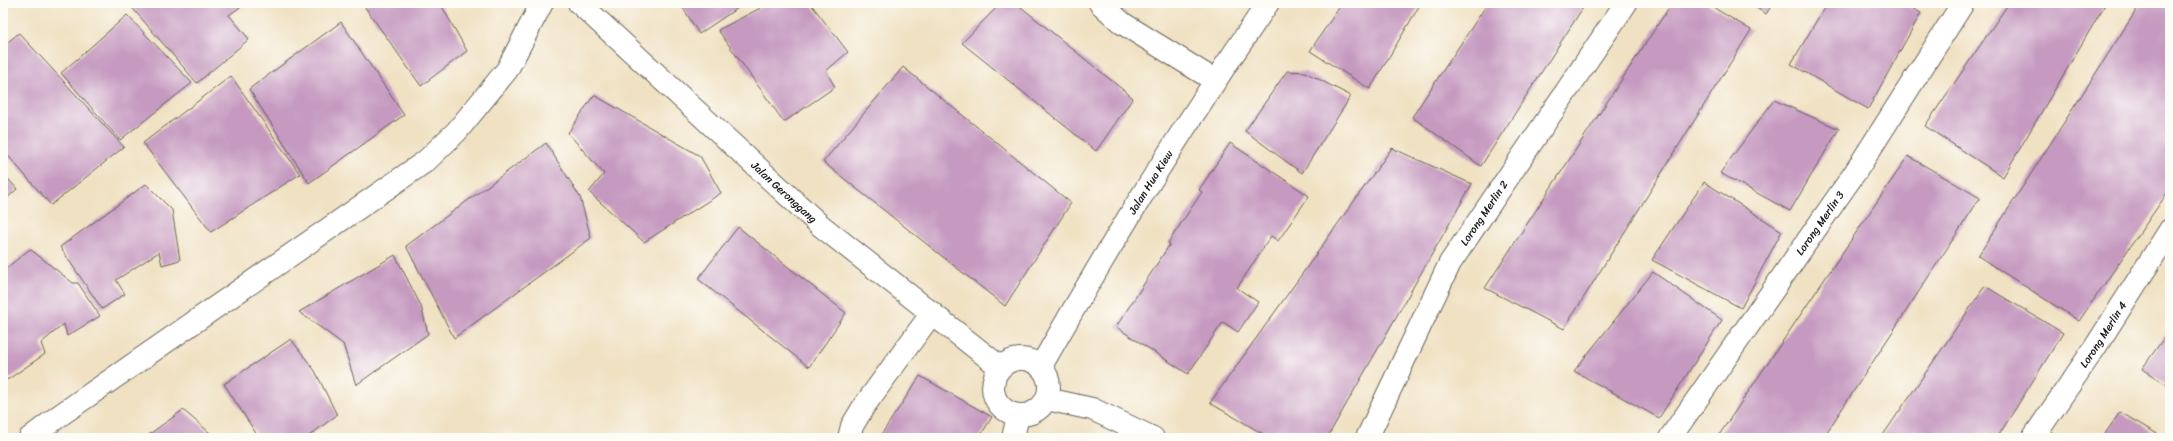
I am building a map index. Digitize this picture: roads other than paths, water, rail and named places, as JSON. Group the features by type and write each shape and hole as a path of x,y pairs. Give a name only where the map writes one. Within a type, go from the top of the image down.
{"street":[{"path":"30,438 66,411 426,161 457,131 507,70 542,3"},
{"name":"Jalan Geronggang","path":"579,3 820,225 1000,367"},
{"path":"1100,3 1122,23 1214,80"},
{"name":"Jalan Hua Kiew","path":"1041,366 1071,313 1214,80 1268,3"},
{"name":"Lorong Merlin 2","path":"1367,438 1450,263 1626,3"},
{"name":"Lorong Merlin 3","path":"1670,438 1856,171 1963,3"},
{"name":"Lorong Merlin 4","path":"2033,438 2094,349 2170,230"},
{"path":"849,438 852,426 864,406 932,313"},
{"path":"1025,358 1041,366 1050,382 1047,399 1035,412 1026,415 1018,415 1009,412 996,401 993,383 1000,367 1008,362 1025,358"},
{"path":"1047,399 1092,409 1153,438"},
{"path":"1013,438 1018,415"}]}
